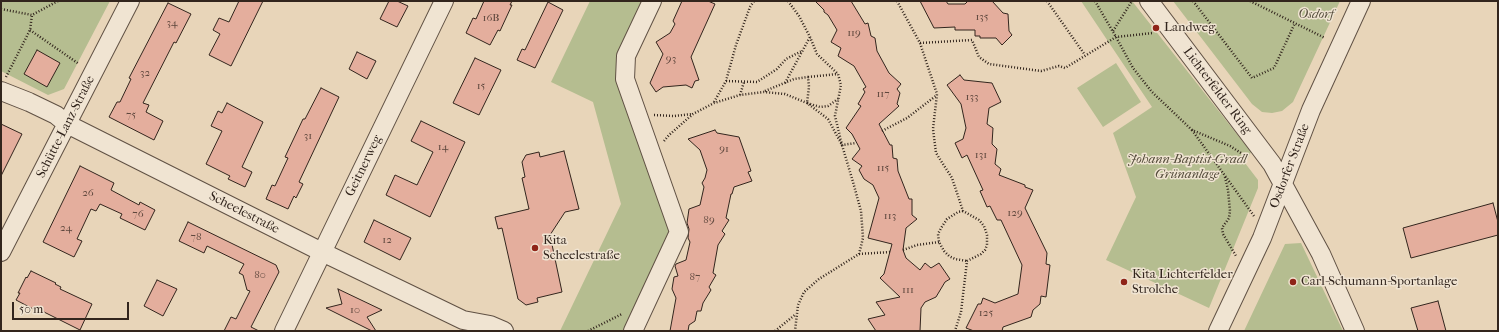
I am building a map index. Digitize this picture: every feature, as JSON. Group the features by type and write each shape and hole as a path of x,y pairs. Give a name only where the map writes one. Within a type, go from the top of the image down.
{"street":[{"name":"Schütte-Lanz-Straße","path":"1,252 130,1"},
{"name":"Geitnerweg","path":"284,331 444,1"},
{"path":"633,331 679,232 626,79 626,56 652,1"},
{"name":"Lichterfelder Ring","path":"1149,1 1272,164 1283,182"},
{"name":"Osdorfer Straße","path":"1218,331 1262,238 1311,110 1361,1"},
{"name":"Scheelestraße","path":"3,84 29,102 56,115 67,124 322,252 463,320 497,328"},
{"path":"1283,182 1320,254 1355,331"}],"path":[{"path":"1,9 32,15 58,1"},
{"path":"714,103 726,81 736,45 750,7 754,1"},
{"path":"788,1 799,16 817,54 838,74 841,85 835,116 861,211 863,238 859,254"},
{"path":"897,1 920,42 937,94 933,129 936,153 952,178 963,211 980,220 987,235 987,245 985,250 981,254 967,261 955,259 949,256 939,242 938,234 946,219 953,214 963,211"},
{"path":"1046,1 1085,56"},
{"path":"1095,1 1133,68 1152,92 1192,130 1255,218"},
{"path":"1113,31 1132,1"},
{"path":"1193,1 1252,78 1274,68 1295,23"},
{"path":"1250,1 1325,38"},
{"path":"3,84 30,30 32,15"},
{"path":"30,30 80,64"},
{"path":"920,42 972,40 979,56 989,64 1041,71 1059,66 1065,68 1116,37 1155,33"},
{"path":"784,83 810,37"},
{"path":"1093,46 1095,50"},
{"path":"726,81 757,82 777,69 786,59 802,51"},
{"path":"764,92 794,79 838,74"},
{"path":"807,103 809,87 808,77"},
{"path":"740,95 744,82"},
{"path":"653,156 668,135 693,114 714,103 740,95 764,92 785,94 820,107 828,106 838,98"},
{"path":"882,131 907,118 937,94"},
{"path":"807,103 828,119 842,145"},
{"path":"635,107 647,114 674,116 693,114"},
{"path":"1192,130 1230,146 1241,152 1246,158"},
{"path":"842,145 856,143"},
{"path":"1225,175 1230,211 1229,218 1222,228 1237,258"},
{"path":"903,250 917,245 939,242"},
{"path":"795,331 798,305 804,292 819,279 859,254 890,252"},
{"path":"955,331 961,312 967,261"},
{"path":"588,331 646,303"},
{"path":"775,331 797,314"}],"green space":[{"path":"1,1 110,1 64,89 48,95 1,71"},
{"path":"590,1 648,1 616,68 674,234 628,331 560,331 621,204 593,102 551,82"},
{"name":"Johann-Baptist-Gradl Grünanlage","path":"1081,1 1132,1 1251,152 1245,163 1258,180 1258,188 1209,308 1106,260 1136,197 1113,133 1152,107"},
{"name":"Osdorf","path":"1173,1 1340,1 1293,102 1282,111 1272,113 1262,112 1252,104"},
{"path":"1116,63 1141,102 1103,127 1077,88"},
{"name":"Carl-Schumann-Sportanlage","path":"1301,243 1343,331 1244,331 1285,244"}],"building":[{"path":"239,1 263,1 231,66 209,55 220,34 213,30 219,18 229,22"},
{"path":"389,1 397,1 408,6 397,27 380,19"},
{"path":"484,1 512,1 510,5 512,5 500,31 498,30 490,45 466,33 473,18 476,19"},
{"path":"682,1 708,1 715,4 691,57 699,80 695,81 692,88 686,85 663,87 656,92 650,83 663,54 656,42 670,33 675,24 673,21"},
{"path":"815,1 851,1 865,24 868,23 871,36 875,38 877,51 889,73 901,84 897,89 900,93 897,104 899,106 879,124 890,145 892,145 893,158 897,159 898,171 909,199 912,199 912,215 917,219 906,228 903,250 906,258 920,270 925,263 931,268 939,263 950,279 945,282 936,297 925,302 921,308 920,331 876,331 868,319 885,315 876,302 900,297 880,278 884,274 892,244 868,238 879,198 873,185 864,179 859,170 862,166 852,159 860,149 852,134 846,128 861,106 858,104 865,92 863,89 866,87 854,66 838,56 841,48 831,42 837,30 828,15"},
{"path":"920,1 946,1 948,4 965,4 968,1 992,1 1003,13 1008,14 1009,31 1012,35 1002,45 996,38 980,38 980,36 975,36 975,30 955,30 955,27 934,28"},
{"path":"548,2 563,10 535,68 517,60 522,49 525,50"},
{"path":"168,3 191,14 176,43 174,42 143,103 149,105 146,112 163,121 154,140 109,117 117,102 120,102 131,79 129,78"},
{"path":"37,50 60,63 47,87 24,74"},
{"path":"357,52 376,61 367,79 349,69"},
{"path":"475,58 501,70 479,115 453,103"},
{"path":"960,75 964,80 992,83 1001,102 989,108 987,124 993,128 992,144 997,149 995,164 1001,169 999,175 1025,185 1025,187 1033,190 1025,208 1047,253 1046,264 1050,265 1046,297 1041,296 1040,304 1033,310 1031,317 1003,327 1002,331 974,331 966,328 978,304 981,304 983,298 995,303 1018,294 1022,265 1001,220 997,220 990,206 987,207 980,191 983,190 967,155 962,158 955,143 963,139 966,128 961,104 947,85"},
{"path":"321,88 339,97 299,182 303,184 296,198 294,196 288,209 266,199 272,185 275,186 288,158 285,157 303,119 305,119"},
{"path":"227,103 263,122 242,167 252,172 245,187 228,179 230,176 206,164 222,131 211,126 218,111 222,113"},
{"path":"421,121 465,142 430,217 386,195 395,175 417,185 433,152 411,141"},
{"path":"1,124 22,134 1,176"},
{"path":"715,130 717,133 739,137 751,171 748,172 752,181 734,187 731,194 726,218 729,220 722,231 725,234 718,245 713,273 716,275 709,287 711,290 703,303 701,311 697,311 695,321 689,325 688,331 670,331 676,298 672,289 674,277 678,276 675,266 676,264 686,260 690,242 688,238 689,229 687,223 689,209 700,205 704,187 702,183 707,170 700,150 688,139"},
{"path":"564,151 579,209 565,212 550,235 562,292 537,298 538,302 526,305 518,299 502,228 498,229 495,217 529,209 522,178 525,177 522,162 526,155 539,152 540,157"},
{"path":"80,166 114,183 111,190 139,205 140,202 155,210 145,230 120,218 122,214 100,204 96,211 91,209 77,239 82,241 74,257 43,242"},
{"path":"1493,203 1498,222 1498,235 1411,258 1403,228"},
{"path":"374,220 411,238 400,260 364,242"},
{"path":"188,222 276,265 279,272 251,327 259,331 224,331 231,317 236,319 250,291 247,290 243,275 239,273 244,264 207,246 204,253 179,241"},
{"path":"31,271 56,283 55,284 61,287 60,289 92,304 80,330 16,300 26,277 27,278"},
{"path":"157,280 177,289 163,316 144,306"},
{"path":"338,289 382,310 367,317 376,331 372,331 326,308 342,304"},
{"path":"1438,301 1446,331 1418,331 1411,308"}],"place":[{"name":"Landweg","path":"1156,28"},
{"name":"Kita Scheelestraße","path":"535,248"},
{"name":"Kita Lichterfelder Strolche","path":"1124,282"},
{"name":"Carl-Schumann-Sportanlage","path":"1293,282"}]}
